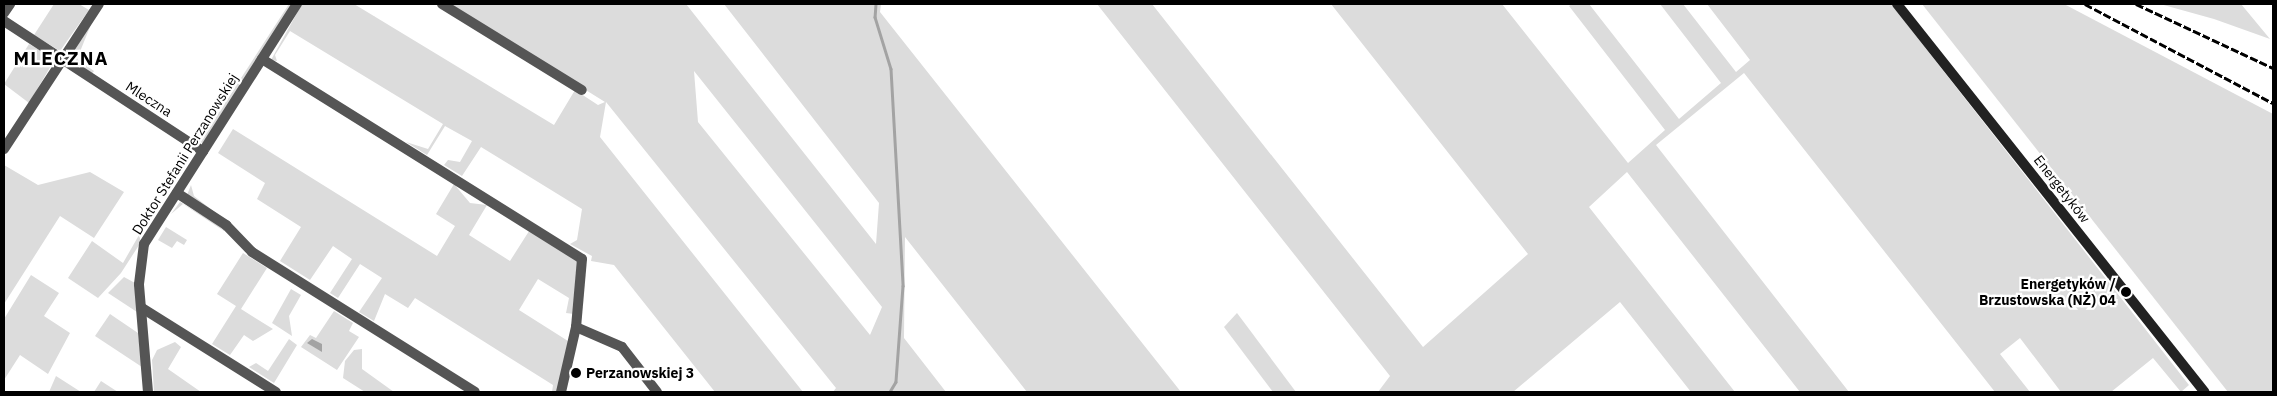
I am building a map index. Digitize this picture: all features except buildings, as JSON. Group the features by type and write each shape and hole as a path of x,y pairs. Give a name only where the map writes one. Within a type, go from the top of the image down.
{"main road":[{"name":"Energetyków","path":"1897,4 2205,392"}],"street":[{"path":"4,13 10,4"},
{"path":"4,149 99,4"},
{"name":"Doktor Stefanii Perzanowskiej","path":"148,392 142,308 141,254 203,151 297,4"},
{"path":"442,4 582,90"},
{"name":"Mleczna","path":"4,21 203,151"},
{"path":"262,59 577,254 583,270 576,327 561,392"},
{"path":"177,193 226,225 252,252 475,392"},
{"path":"142,308 276,392"},
{"path":"576,327 622,347 657,392"}],"shaded area":[{"path":"54,4 79,4 89,10 60,51 34,35"},
{"path":"289,4 293,4 203,144 194,135 204,118 210,111 217,115"},
{"path":"302,4 354,4 554,125 575,90 598,105 605,102 448,4 686,4 876,244 879,203 724,4 881,4 880,12 1181,392 1027,392 905,237 904,338 946,392 833,392 836,388 606,102 600,137 803,392 715,392 614,265 591,261 592,256 570,244 577,240 582,209 481,147 462,176 444,165 448,160 460,162 472,141 445,126 427,155 406,142 428,149 443,124 290,31 275,55 277,61 271,60","holes":["694,71 882,307 870,335 698,122"]},
{"path":"1097,4 1152,4 1423,347 1528,254 1331,4 1502,4 1628,163 1665,130 1569,6 1572,4 1589,4 1679,119 1721,83 1660,4 1683,4 1736,72 1750,60 1707,4 1891,4 2189,385 2181,392 2153,358 2111,392 2061,392 2020,338 2000,354 2030,392 1995,392 1744,73 1656,145 1849,392 1800,392 1627,172 1589,207 1735,392 1691,392 1620,302 1513,392 1378,392 1390,376"},
{"path":"1922,4 2064,4 2273,114 2273,392 2228,392"},
{"path":"2160,4 2241,4 2270,39 2214,19"},
{"path":"92,22 77,59 94,71 92,74 70,58"},
{"path":"29,44 55,59 29,103 4,84"},
{"path":"233,129 437,256 455,226 436,214 454,184 470,203 487,205 469,235 510,261 531,228 579,262 574,314 566,313 569,298 538,279 519,310 568,341 558,392 552,392 553,385 415,298 408,308 385,294 374,321 359,312 382,278 360,264 338,298 330,293 352,259 333,246 310,280 280,261 301,227 257,199 265,183 218,153"},
{"path":"4,165 38,185 90,172 124,192 94,238 60,216 4,304"},
{"path":"191,185 194,196 221,217 187,195"},
{"path":"180,202 225,229 224,231 183,204 171,214"},
{"path":"166,227 187,240 184,245 177,241 172,248 158,240"},
{"path":"139,235 141,242 121,273 98,298 68,278 92,241 123,263"},
{"path":"243,253 267,268 241,309 273,329 253,341 244,335 230,355 212,344 236,306 217,294"},
{"path":"31,275 59,293 44,316 70,333 48,374 20,355 4,380 4,319"},
{"path":"124,277 135,283 137,312 108,293"},
{"path":"291,289 301,295 289,316 292,336 272,323"},
{"path":"334,311 353,323 349,331 359,337 337,370 301,347 310,335 316,338"},
{"path":"1237,313 1296,392 1273,392 1224,327"},
{"path":"110,314 138,333 142,367 95,336"},
{"path":"289,339 297,345 274,383 249,367 256,363 268,371"},
{"path":"312,339 322,344 322,352 307,343"},
{"path":"175,342 181,347 168,369 201,392 154,392 152,360 157,350"},
{"path":"362,349 362,369 394,392 365,392 343,378 345,361 354,350"},
{"path":"56,376 81,392 49,392"},
{"path":"101,381 118,392 94,392"}],"waterway":[{"path":"876,4 875,17 891,69 903,286 896,382 890,392"}],"railway":[{"path":"2085,4 2273,103"},
{"path":"2136,4 2273,68"}],"place":[{"name":"Energetyków / Brzustowska (NŻ) 04","path":"2126,292"},
{"name":"Perzanowskiej 3","path":"576,373"}],"district":[{"name":"MLECZNA","path":"61,59"}]}
